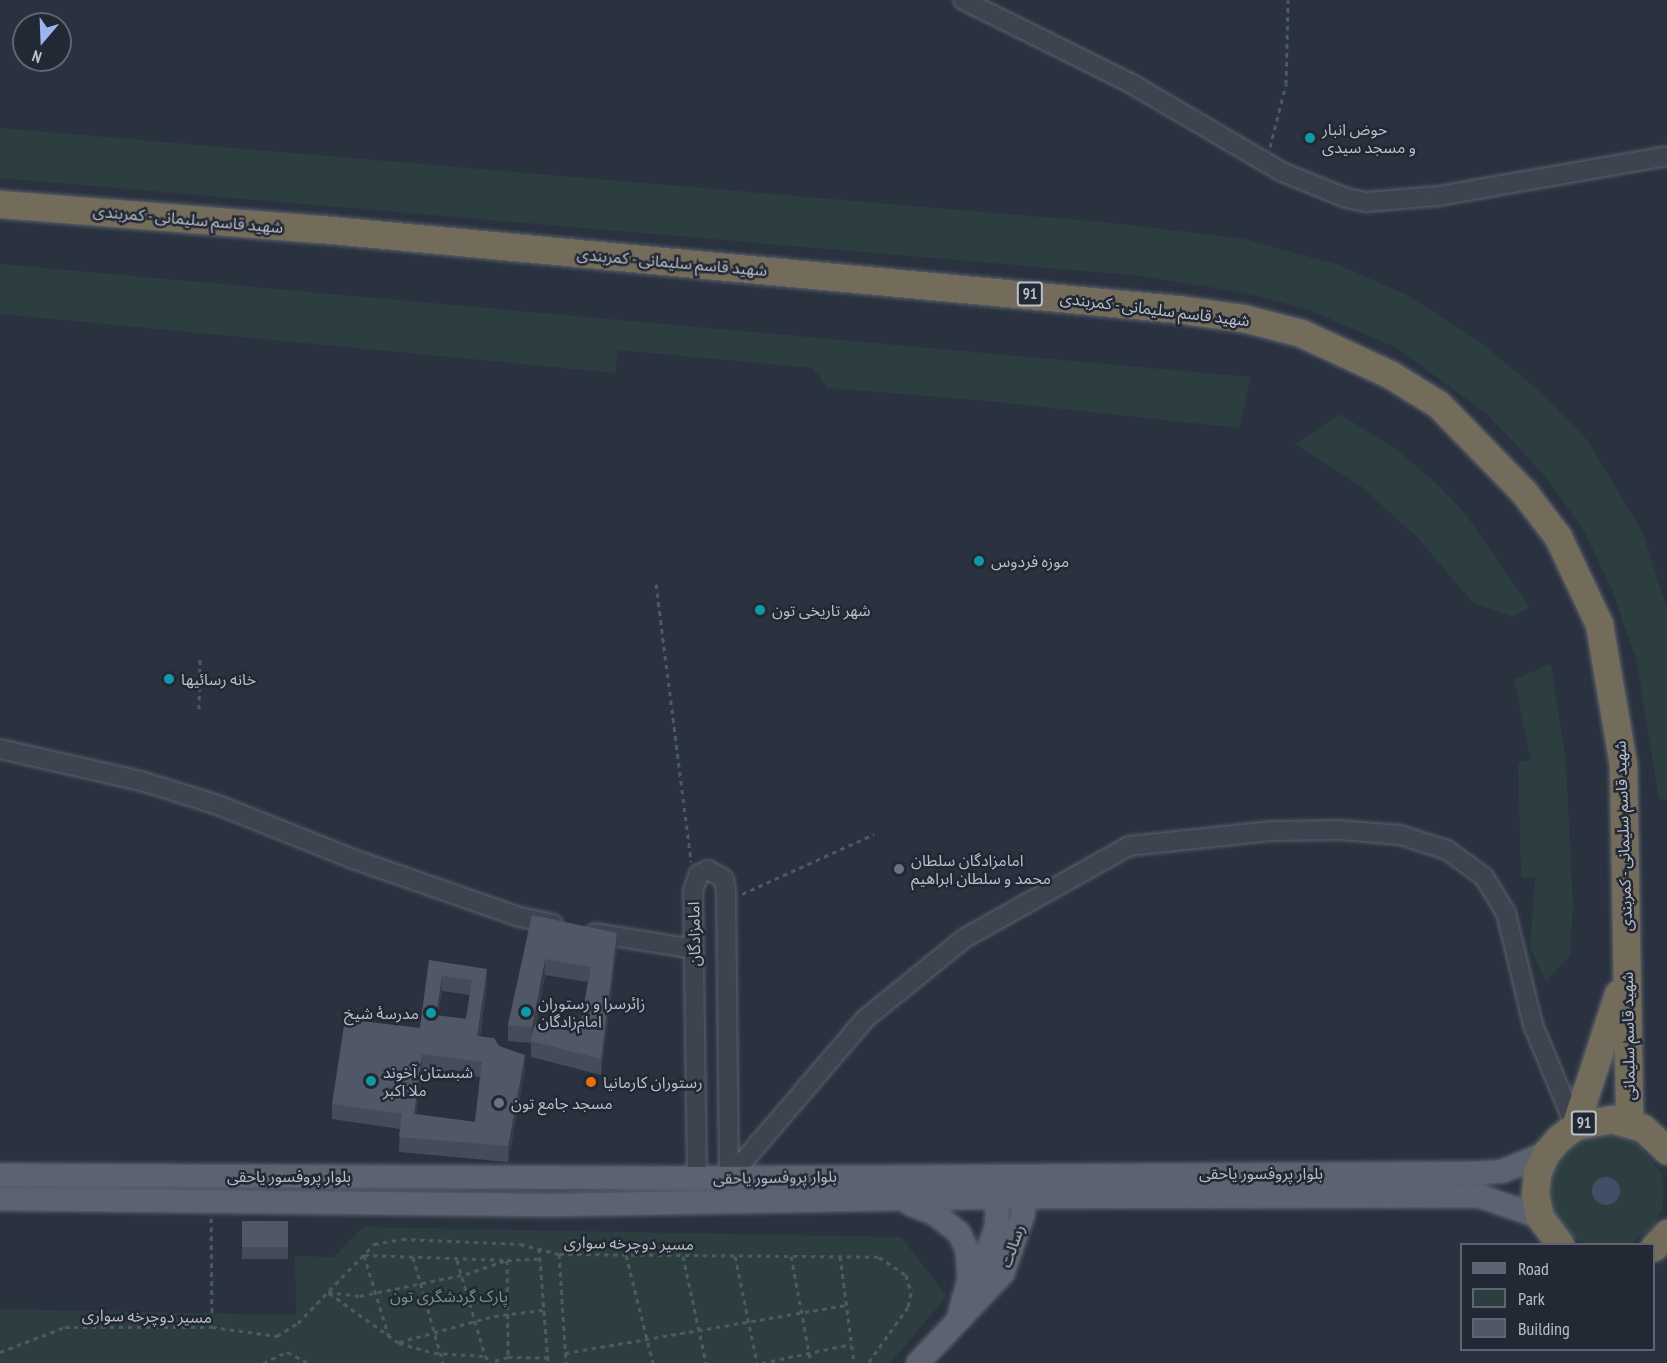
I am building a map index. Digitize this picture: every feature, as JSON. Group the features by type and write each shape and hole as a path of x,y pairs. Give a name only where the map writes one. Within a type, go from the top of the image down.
{"highway":[{"name":"شهید قاسم سلیمانی - کمربندی","path":"0,204 321,229 1156,306 1243,318 1301,333 1347,351 1438,404 1478,441 1558,537 1577,574 1599,624 1623,764 1627,952"},
{"name":"شهید قاسم سلیمانی","path":"1627,952 1629,1122"},
{"name":"شهید قاسم سلیمانی","path":"1575,1126 1612,1020 1627,952"},
{"name":"91","path":"1559,1243 1540,1217 1536,1184 1546,1153 1575,1126 1611,1119 1629,1122 1663,1142"},
{"path":"1655,1245 1667,1233"}],"main road":[{"name":"بلوار پروفسور یاحقی","path":"0,1175 729,1178 1027,1173 1477,1173 1503,1171 1546,1153"},
{"name":"رسالت","path":"918,1363 1003,1273 1025,1206 1027,1173"},
{"name":"رسالت","path":"965,1311 999,1205 999,1174"},
{"path":"873,1175 875,1202 908,1203 935,1214 959,1233 967,1250 969,1279 965,1311"},
{"name":"بلوار پروفسور یاحقی","path":"0,1199 553,1205 875,1202 1025,1206 1078,1199 1479,1196 1502,1201 1540,1217"},
{"path":"1003,1273 1030,1221 1051,1206 1078,1199"}],"street":[{"path":"963,0 1132,84 1266,163 1318,189 1366,202 1437,196 1667,156"},
{"path":"0,749 141,781 218,805 353,859 520,917 627,940 694,949"},
{"path":"729,1178 866,1018 965,938 1129,846 1271,831 1340,830 1400,835 1447,849 1484,877 1506,913 1533,1025 1575,1126"},
{"name":"امامزادگان","path":"697,1178 694,883 708,870 717,872 724,879 726,901 729,1178"}],"path":[{"path":"1266,163 1286,84 1288,0"},
{"path":"656,584 694,883"},
{"path":"198,709 200,658"},
{"path":"726,901 874,834"},
{"path":"211,1201 212,1327"},
{"name":"مسیر دوچرخه سواری","path":"0,1352 65,1327 212,1327 277,1336 289,1331 374,1244 389,1239 491,1241 539,1248 559,1254 866,1255 889,1261 910,1284 908,1307 868,1363"},
{"path":"539,1248 548,1363"},
{"path":"559,1254 566,1363"},
{"path":"389,1337 364,1255 456,1259 540,1259"},
{"path":"626,1255 653,1363"},
{"path":"683,1256 706,1363"},
{"path":"735,1256 757,1363"},
{"path":"791,1256 811,1363"},
{"path":"840,1256 854,1363"},
{"path":"413,1257 432,1333 442,1354 443,1363"},
{"path":"456,1259 485,1356 491,1363 508,1358 547,1358"},
{"path":"328,1292 360,1296 461,1275 507,1260"},
{"path":"507,1260 508,1358"},
{"path":"328,1292 399,1342 442,1354 485,1356"},
{"path":"565,1353 846,1305"},
{"path":"399,1342 475,1321 507,1314 543,1310"},
{"path":"762,1363 852,1344"},
{"path":"263,1363 287,1352 309,1363"}],"green space":[{"path":"0,128 1113,223 1244,239 1339,265 1405,294 1482,343 1546,397 1587,440 1642,531 1667,609 1667,799 1659,799 1637,662 1611,587 1583,529 1543,474 1488,415 1397,348 1312,311 1246,293 1142,276 0,178"},
{"path":"0,264 1251,377 1239,428 987,401 827,388 813,368 617,350 616,373 0,314"},
{"path":"1340,414 1397,450 1437,484 1464,512 1530,607 1513,617 1472,602 1420,540 1362,487 1295,444"},
{"path":"1551,664 1566,762 1573,905 1570,956 1546,981 1530,948 1535,878 1521,877 1518,762 1531,761 1514,679"},
{"path":"1600,1134 1620,1136 1638,1144 1661,1172 1664,1191 1662,1209 1654,1226 1631,1243 1581,1243 1556,1223 1549,1205 1548,1185 1554,1166 1565,1150 1581,1139"},
{"name":"پارک گردشگری تون","path":"363,1227 901,1237 947,1296 890,1363 0,1363 0,1309 296,1315 295,1256 334,1257"}],"water":[{"path":"1606,1177 1616,1181 1620,1191 1616,1201 1606,1205 1596,1201 1592,1191 1596,1181"}],"building":[{"name":"زائرسرا و رستوران امام‌زادگان","path":"532,915 617,933 601,1059 531,1041 534,1026 579,1032 591,967 545,959 532,1027 508,1025"},
{"path":"429,960 487,969 477,1036 494,1038 499,1046 525,1055 508,1146 399,1137 402,1114 332,1104 345,1019 420,1028","holes":["442,976 472,980 466,1019 436,1015","422,1054 482,1062 475,1122 414,1114"]},
{"path":"242,1221 288,1221 288,1247 242,1247"}],"place":[{"name":"حوض انبار و مسجد سیدی","path":"1310,138"},
{"name":"موزه فردوس","path":"979,561"},
{"name":"شهر تاریخی تون","path":"760,610"},
{"name":"خانه رسائیها","path":"169,679"},
{"name":"امامزادگان سلطان محمد و سلطان ابراهیم","path":"899,869"},
{"name":"زائرسرا و رستوران امام‌زادگان","path":"526,1012"},
{"name":"مدرسهٔ شیخ","path":"431,1013"},
{"name":"شبستان آخوند ملا اکبر","path":"371,1081"},
{"name":"رستوران کارمانیا","path":"591,1082"},
{"name":"مسجد جامع تون","path":"499,1103"}]}
